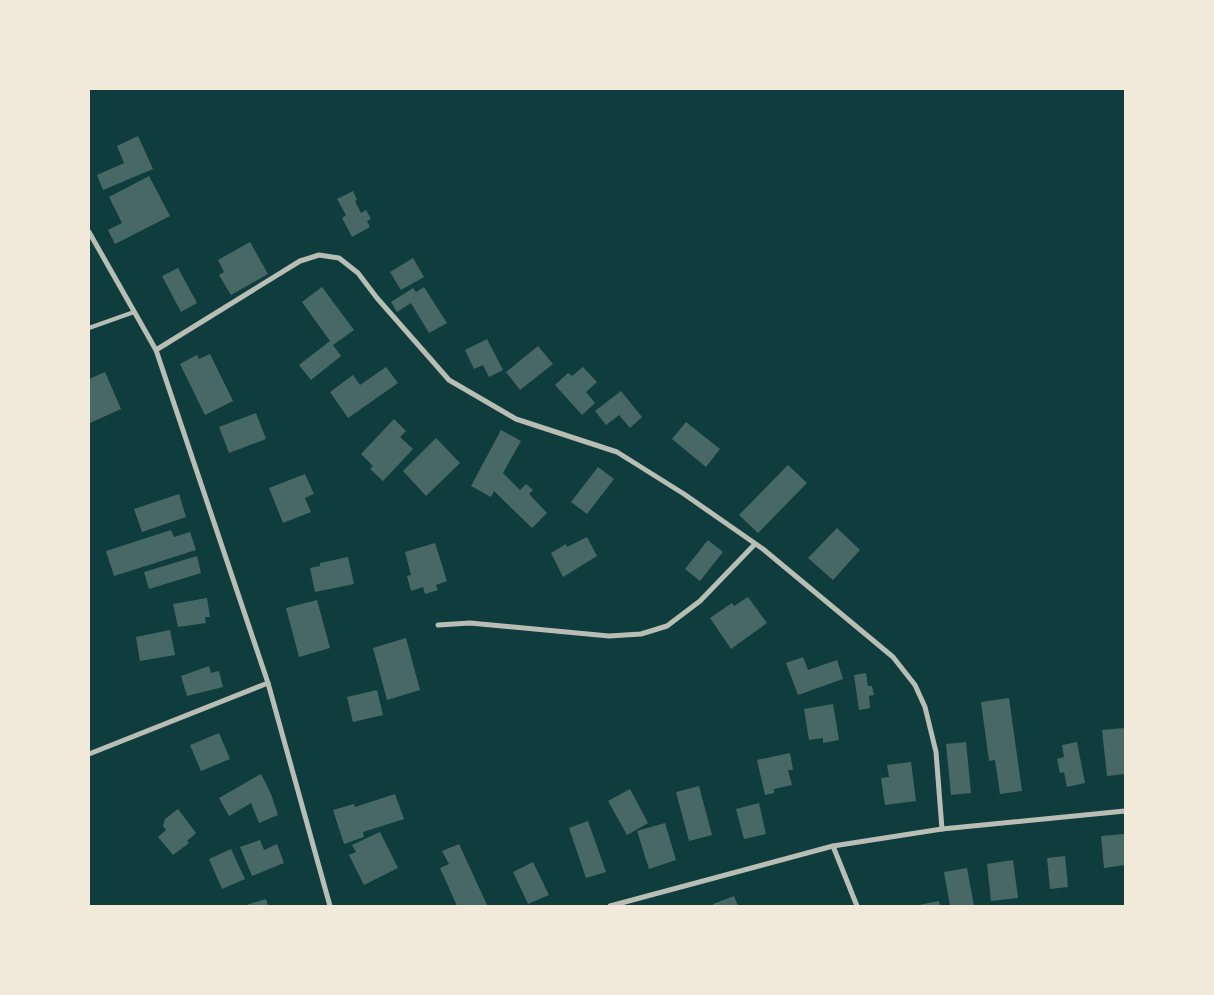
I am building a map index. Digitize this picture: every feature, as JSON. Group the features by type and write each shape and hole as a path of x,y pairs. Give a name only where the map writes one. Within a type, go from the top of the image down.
{"street":[{"path":"89,232 156,350 268,683 330,906"},
{"path":"156,350 300,261 319,254 339,258 358,273 377,298 449,380 516,419 617,452 684,494 755,544 893,657 915,685 926,707 936,752 942,829"},
{"path":"438,625 470,624 609,636 641,634 667,626 700,601 755,544"},
{"path":"89,754 268,683"},
{"path":"610,906 833,846 942,829 1125,810"},
{"path":"833,846 857,906"}],"lane":[{"path":"89,328 134,312"}],"building":[{"path":"138,136 153,169 103,190 97,175 124,163 117,146"},
{"path":"149,176 170,216 115,244 108,230 122,223 109,197"},
{"path":"353,191 357,200 355,201 361,213 366,210 371,219 367,221 370,227 352,237 342,218 346,215 337,199"},
{"path":"250,242 268,274 231,295 219,275 224,272 218,260"},
{"path":"413,258 424,277 401,290 390,272"},
{"path":"178,268 197,303 181,312 162,276"},
{"path":"322,287 354,330 333,345 341,356 311,380 299,365 330,341 302,302"},
{"path":"424,287 447,323 429,333 411,303 397,312 391,302 413,288 416,292"},
{"path":"487,339 503,370 489,377 483,365 474,369 465,350"},
{"path":"538,346 553,364 520,390 506,372"},
{"path":"210,354 233,401 205,415 180,364 197,355 199,359"},
{"path":"386,367 398,383 348,418 330,392 353,375 360,385"},
{"path":"583,367 597,382 586,392 595,403 582,415 555,385 568,373 572,376"},
{"path":"105,372 121,409 90,423 89,379"},
{"path":"621,391 642,417 630,428 619,415 606,425 595,411"},
{"path":"256,413 266,439 229,453 219,427"},
{"path":"394,419 406,431 400,437 413,449 383,481 370,469 373,466 361,454"},
{"path":"686,422 720,449 706,467 672,439"},
{"path":"501,430 521,441 503,473 520,490 526,484 533,490 529,494 547,513 532,528 494,491 491,497 471,486"},
{"path":"436,438 460,463 426,496 403,471"},
{"path":"788,465 807,483 758,533 739,515"},
{"path":"598,467 614,479 587,514 571,502"},
{"path":"305,474 314,494 305,498 311,512 283,523 269,488"},
{"path":"179,494 186,517 142,532 134,509"},
{"path":"837,528 860,550 833,580 808,558"},
{"path":"171,530 174,537 190,532 196,550 114,576 106,551"},
{"path":"587,537 597,556 563,577 551,553 566,544 567,547"},
{"path":"708,540 723,552 700,581 685,569"},
{"path":"435,543 447,581 436,585 438,590 425,594 423,587 411,591 407,576 411,575 405,552"},
{"path":"197,556 201,573 149,589 144,572"},
{"path":"348,557 354,584 315,592 310,568 320,566 320,563"},
{"path":"748,597 767,623 731,649 710,618 732,603 734,606"},
{"path":"207,598 210,617 205,617 206,623 178,627 173,604"},
{"path":"317,600 330,648 299,657 286,608"},
{"path":"170,630 175,655 140,661 136,637"},
{"path":"406,638 420,690 387,700 373,648"},
{"path":"803,657 808,670 837,660 843,679 798,695 786,663"},
{"path":"209,666 211,673 219,671 223,687 187,696 181,676"},
{"path":"866,673 868,686 872,686 874,695 869,696 870,708 859,710 854,675"},
{"path":"377,690 383,715 353,722 347,697"},
{"path":"1009,698 1022,791 1000,794 995,760 989,761 981,702"},
{"path":"833,704 839,740 823,743 823,738 809,740 804,709"},
{"path":"1125,728 1125,774 1107,776 1102,730"},
{"path":"219,733 230,759 201,771 190,745"},
{"path":"966,742 971,793 951,795 946,744"},
{"path":"1077,742 1085,783 1067,787 1064,772 1060,773 1057,759 1064,757 1062,745"},
{"path":"790,753 793,770 788,770 792,785 774,789 774,793 765,795 757,760"},
{"path":"911,762 916,801 885,805 881,778 889,777 887,765"},
{"path":"261,774 271,794 278,815 259,823 251,803 229,816 219,798"},
{"path":"699,786 712,835 689,841 676,792"},
{"path":"630,789 648,823 627,835 608,801"},
{"path":"395,794 404,819 363,832 364,837 344,844 333,810 354,804 355,807"},
{"path":"759,803 766,834 744,839 736,809"},
{"path":"178,809 196,833 187,841 189,843 173,855 158,837 166,830 163,826 165,819"},
{"path":"588,821 606,872 586,878 569,828"},
{"path":"665,823 676,860 649,869 637,831"},
{"path":"380,832 398,868 364,885 349,855 356,852 352,845"},
{"path":"1124,834 1125,865 1104,868 1101,836"},
{"path":"260,840 264,850 277,844 284,863 252,876 240,847"},
{"path":"459,844 487,905 485,906 457,906 440,868 449,864 442,851"},
{"path":"231,849 245,879 222,889 209,859"},
{"path":"1065,856 1068,887 1050,889 1047,858"},
{"path":"1013,860 1018,898 991,901 987,864"},
{"path":"533,862 549,895 528,904 513,872"},
{"path":"967,868 974,906 950,906 944,872"},
{"path":"734,896 738,906 714,906 713,904"},
{"path":"266,899 268,906 243,906"},
{"path":"939,901 940,906 919,906 919,905"}]}
